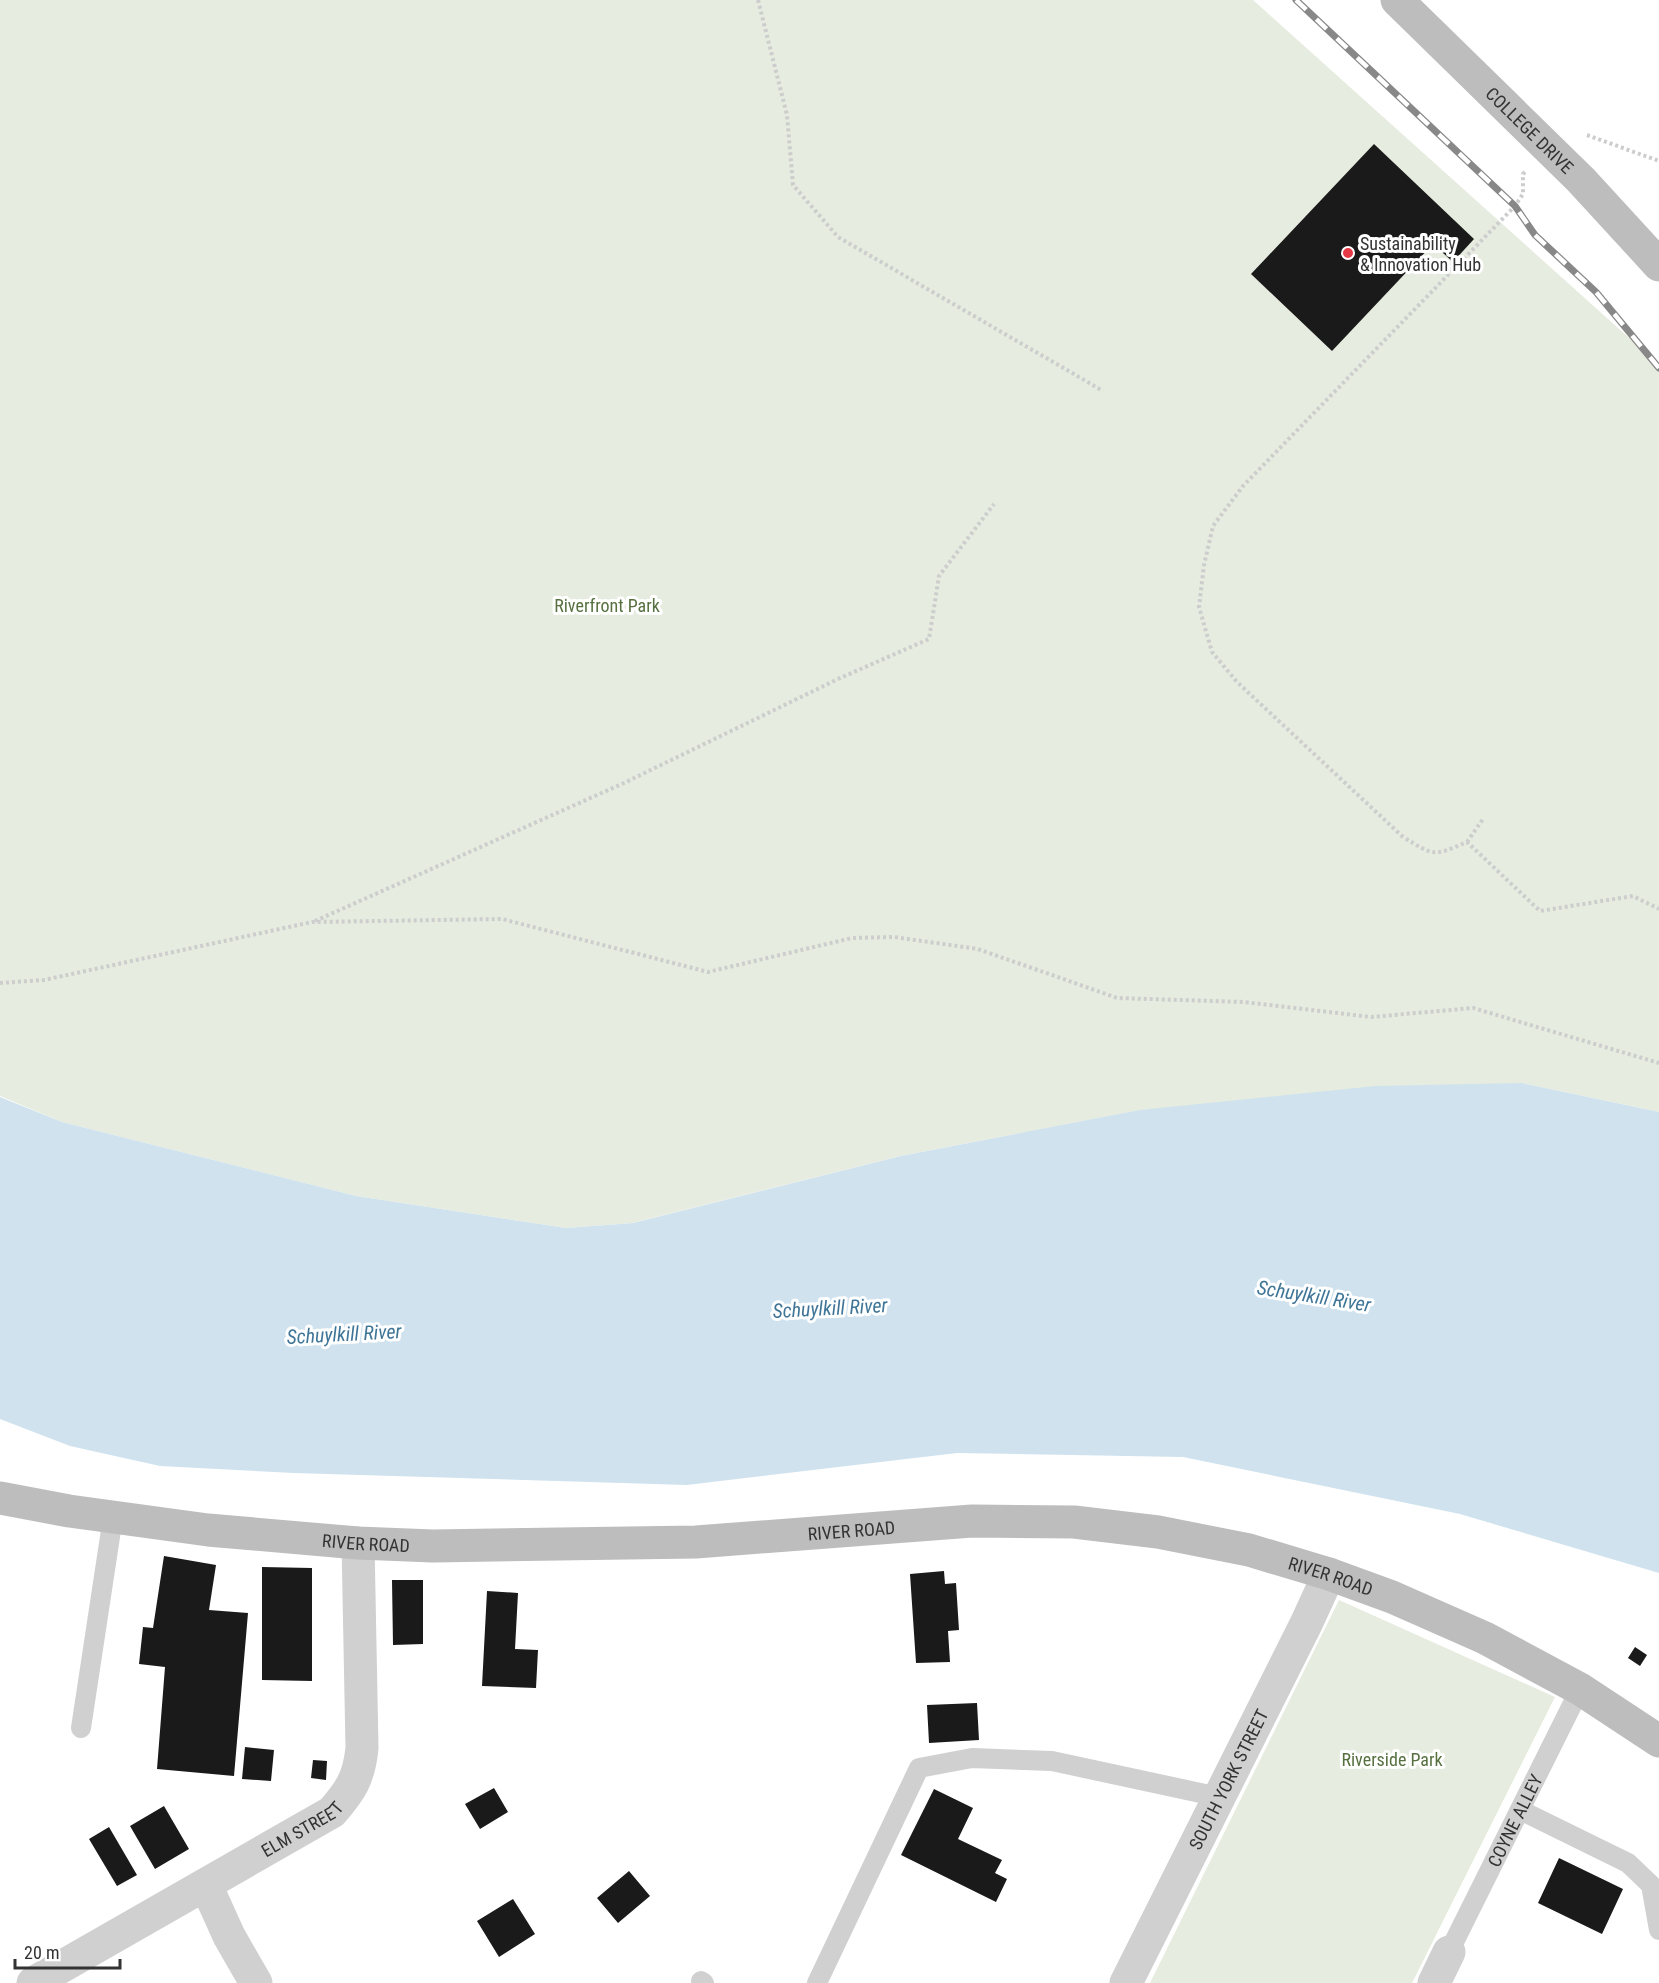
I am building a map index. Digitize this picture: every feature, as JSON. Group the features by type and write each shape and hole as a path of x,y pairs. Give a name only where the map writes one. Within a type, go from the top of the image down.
{"street":[{"name":"COLLEGE DRIVE","path":"1397,0 1581,180 1659,265"},
{"name":"RIVER ROAD","path":"0,1498 69,1511 208,1530 358,1543 433,1546 696,1542 972,1521 1074,1522 1169,1534 1249,1550 1329,1574 1392,1597 1485,1638 1580,1689 1659,1741"},
{"name":"ELM STREET","path":"33,1983 332,1812 352,1789 361,1764 362,1748 358,1543"},
{"name":"SOUTH YORK STREET","path":"1126,1983 1329,1574"},
{"path":"206,1885 228,1936 256,1983"},
{"path":"1434,1983 1449,1952"}],"lane":[{"path":"81,1728 113,1517"},
{"name":"COYNE ALLEY","path":"1449,1952 1580,1689"},
{"path":"817,1983 919,1768 972,1758 1052,1761 1219,1797"},
{"path":"1520,1810 1628,1863 1651,1885 1659,1930"}],"path":[{"path":"758,0 787,115 793,185 838,237 1103,391"},
{"path":"1577,132 1659,161"},
{"path":"1483,819 1467,842 1444,852 1430,853 1403,837 1237,682 1212,652 1199,607 1204,565 1213,526 1243,486 1515,206 1522,194 1523,174 1528,169"},
{"path":"312,922 624,783 838,679 929,639 939,576 994,504"},
{"path":"1467,842 1540,911 1633,896 1659,909"},
{"path":"0,983 44,980 312,922 502,919 708,972 852,938 894,937 978,948 1118,998 1244,1002 1371,1017 1473,1008 1659,1063"}],"green space":[{"name":"Riverfront Park","path":"0,0 1253,0 1647,354 1659,369 1659,1112 1522,1083 1141,1110 901,1156 632,1223 566,1228 356,1196 62,1122 0,1096"},
{"name":"Riverside Park","path":"1339,1600 1555,1697 1412,1983 1150,1983"}],"water":[{"name":"Schuylkill River","path":"1522,1083 1659,1112 1659,1573 1460,1514 1183,1457 957,1453 687,1485 294,1473 160,1466 70,1446 0,1419 0,1097 62,1122 356,1196 566,1228 633,1223 901,1156 1140,1110 1376,1086"}],"building":[{"name":"Sustainability & Innovation Hub","path":"1374,144 1474,239 1453,262 1433,244 1332,351 1251,274"},
{"path":"164,1556 216,1565 209,1610 248,1613 234,1776 157,1769 165,1667 139,1664 143,1627 153,1628"},
{"path":"262,1567 312,1568 312,1681 262,1680"},
{"path":"944,1571 945,1584 956,1583 959,1630 948,1631 950,1662 916,1663 910,1574"},
{"path":"392,1580 423,1580 423,1644 393,1645"},
{"path":"487,1591 518,1593 515,1649 538,1650 536,1688 482,1686"},
{"path":"1635,1647 1647,1655 1640,1666 1628,1658"},
{"path":"977,1703 979,1740 929,1743 927,1705"},
{"path":"245,1747 274,1750 271,1781 242,1779"},
{"path":"313,1760 327,1761 326,1780 311,1778"},
{"path":"494,1788 508,1812 480,1829 465,1804"},
{"path":"934,1789 973,1808 958,1839 1002,1860 995,1873 1007,1879 996,1902 901,1855"},
{"path":"164,1806 189,1849 155,1869 130,1826"},
{"path":"109,1827 137,1875 117,1886 89,1839"},
{"path":"1559,1858 1623,1889 1602,1934 1538,1903"},
{"path":"629,1871 650,1896 618,1923 597,1898"},
{"path":"513,1899 535,1934 499,1957 477,1921"}],"railway":[{"path":"1296,0 1515,206 1535,235 1596,292 1659,368"}],"place":[{"name":"Sustainability & Innovation Hub","path":"1348,253"}]}
